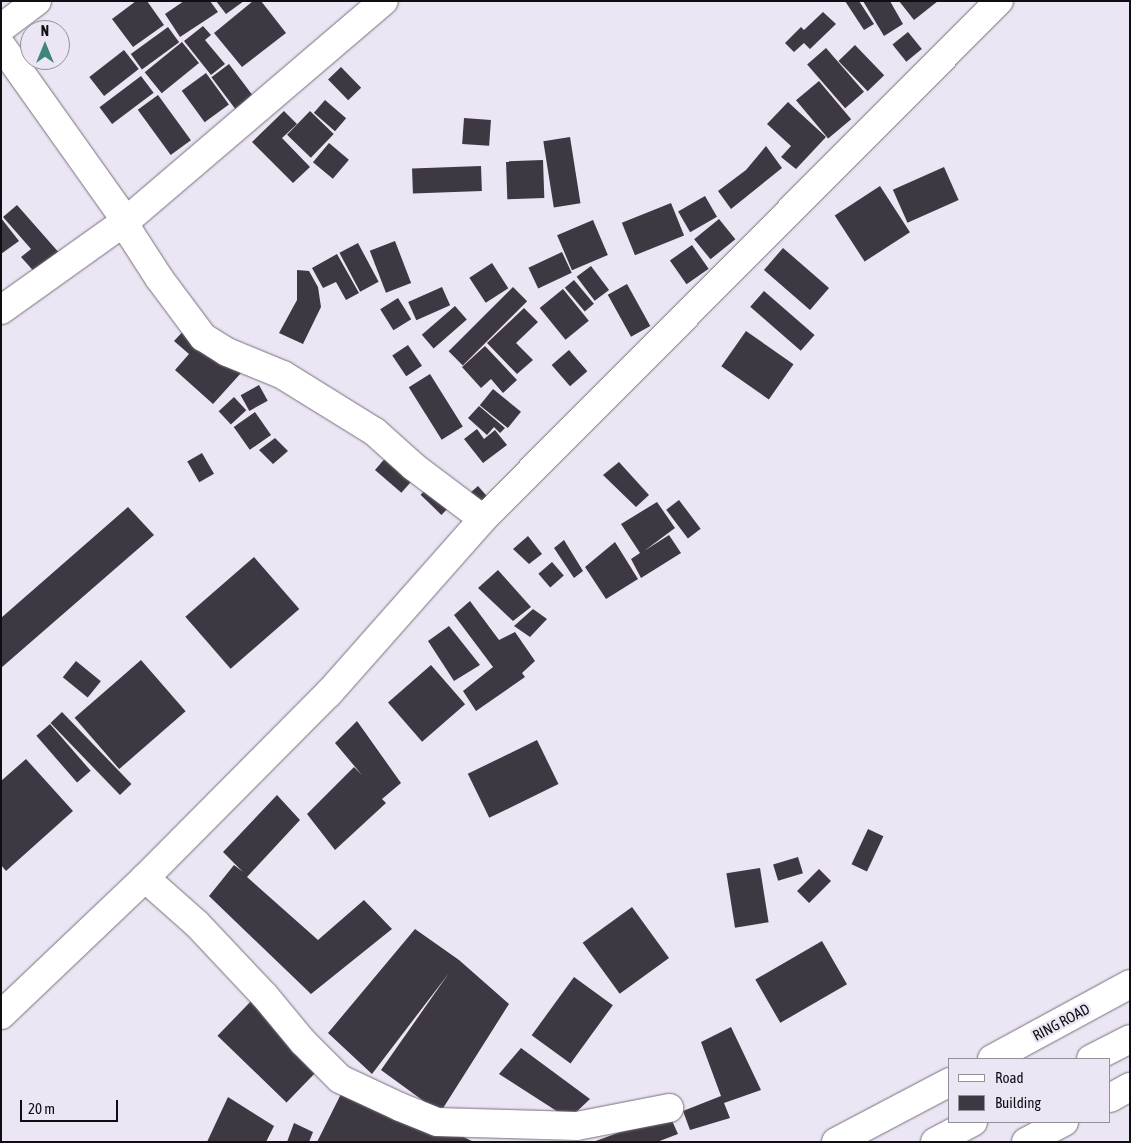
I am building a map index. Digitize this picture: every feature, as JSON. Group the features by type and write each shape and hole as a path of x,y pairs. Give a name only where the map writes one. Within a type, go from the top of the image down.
{"main road":[{"path":"1,28 37,1"},
{"path":"1,310 126,222 384,1"},
{"path":"1,1016 144,878 328,693 483,519 999,1"},
{"path":"1,45 126,222 130,233 159,278 203,337 227,352 283,375 376,432 414,467 483,519"},
{"path":"144,878 197,924 264,995 303,1042 340,1079 400,1106 437,1122 577,1126 669,1108"},
{"name":"RING ROAD","path":"994,1058 1130,984"},
{"path":"1093,1058 1130,1039"},
{"path":"836,1142 948,1083"},
{"path":"1111,1097 1130,1087"},
{"path":"935,1142 971,1123"},
{"path":"1026,1142 1062,1123"}],"building":[{"path":"136,1 147,1 164,25 133,47 112,19"},
{"path":"184,1 210,1 218,12 180,37 165,14"},
{"path":"216,1 244,1 226,14"},
{"path":"253,1 261,1 286,33 242,67 214,33"},
{"path":"845,1 859,1 874,24 864,30"},
{"path":"863,1 890,1 903,24 884,36"},
{"path":"899,1 938,1 914,20"},
{"path":"823,12 836,24 810,49 804,43 794,52 785,43 801,27 804,30"},
{"path":"203,26 211,35 205,40 225,64 211,75 184,41"},
{"path":"168,27 179,42 142,69 131,54"},
{"path":"908,32 922,49 906,62 892,45"},
{"path":"182,42 199,63 162,93 145,72"},
{"path":"855,45 884,75 868,91 838,61"},
{"path":"826,48 864,92 845,108 807,64"},
{"path":"124,50 139,69 104,96 89,77"},
{"path":"229,64 253,96 236,109 211,77"},
{"path":"341,67 361,88 348,100 328,80"},
{"path":"206,73 229,105 205,122 182,91"},
{"path":"141,76 154,93 112,124 99,107"},
{"path":"819,81 851,119 828,139 796,100"},
{"path":"158,95 191,140 171,155 138,110"},
{"path":"325,100 346,118 335,131 314,113"},
{"path":"788,102 826,137 796,169 781,157 791,146 767,124"},
{"path":"284,111 297,124 282,138 310,167 293,183 252,142"},
{"path":"310,111 334,134 311,158 287,135"},
{"path":"464,118 491,120 489,146 462,144"},
{"path":"570,137 580,203 554,207 543,141"},
{"path":"329,143 349,160 333,179 313,162"},
{"path":"766,146 782,168 731,209 718,191 746,170"},
{"path":"543,160 544,198 507,199 506,161"},
{"path":"481,166 482,191 413,193 412,168"},
{"path":"944,167 959,200 907,223 893,190"},
{"path":"880,186 910,232 865,262 835,215"},
{"path":"705,196 717,217 690,232 678,212"},
{"path":"671,203 684,235 635,255 622,223"},
{"path":"17,205 61,255 38,276 21,257 31,249 3,217"},
{"path":"1,218 19,241 1,254"},
{"path":"719,219 735,239 710,259 694,239"},
{"path":"593,220 608,255 572,270 557,235"},
{"path":"395,241 411,283 386,293 370,251"},
{"path":"358,243 379,282 360,292 339,253"},
{"path":"692,245 709,269 687,284 670,260"},
{"path":"783,248 829,288 810,310 764,270"},
{"path":"562,252 572,273 538,288 528,268"},
{"path":"337,254 359,293 346,300 336,282 323,288 312,268"},
{"path":"492,263 508,288 486,303 469,278"},
{"path":"591,266 609,290 595,301 577,277"},
{"path":"297,270 309,271 318,287 321,307 303,344 279,333 297,300"},
{"path":"574,280 594,304 585,311 565,288"},
{"path":"627,284 650,326 631,337 608,295"},
{"path":"442,287 450,305 416,320 408,302"},
{"path":"513,287 527,301 463,365 449,351"},
{"path":"563,289 589,321 565,340 540,308"},
{"path":"764,291 815,335 801,351 750,307"},
{"path":"398,298 411,319 393,330 380,309"},
{"path":"455,306 467,320 434,348 422,335"},
{"path":"524,308 538,322 516,343 533,360 517,374 487,343"},
{"path":"188,326 241,373 213,404 175,370 189,354 174,341"},
{"path":"746,331 794,364 769,399 721,366"},
{"path":"408,345 422,366 406,376 392,356"},
{"path":"485,346 517,380 503,393 491,379 481,388 462,367"},
{"path":"569,350 587,371 570,386 552,365"},
{"path":"430,374 463,427 442,440 409,387"},
{"path":"259,385 268,401 249,411 241,395"},
{"path":"493,389 521,412 508,428 480,405"},
{"path":"234,397 246,410 231,424 219,411"},
{"path":"479,406 505,428 500,433 494,427 487,435 468,418"},
{"path":"255,412 271,435 250,450 234,427"},
{"path":"477,429 484,439 495,430 507,445 483,463 464,439"},
{"path":"275,438 288,451 273,464 259,450"},
{"path":"394,448 420,471 401,493 375,470"},
{"path":"202,453 214,474 199,482 187,462"},
{"path":"619,462 649,495 636,507 603,475"},
{"path":"431,484 452,504 441,515 421,495"},
{"path":"478,486 490,500 482,507 470,493"},
{"path":"679,500 701,529 688,538 666,510"},
{"path":"657,502 675,528 644,551 669,535 681,553 641,578 631,559 640,553 621,524"},
{"path":"128,507 154,535 1,668 1,618"},
{"path":"528,536 542,554 529,564 513,549"},
{"path":"564,540 583,571 574,578 554,548"},
{"path":"615,542 638,579 606,599 585,567"},
{"path":"254,557 299,609 231,669 185,617"},
{"path":"552,562 564,576 550,587 538,574"},
{"path":"498,570 531,607 513,621 478,588"},
{"path":"470,601 499,640 515,632 535,661 522,673 525,677 476,711 463,691 493,667 454,615"},
{"path":"533,609 547,619 530,637 514,626"},
{"path":"449,626 480,665 454,681 428,641"},
{"path":"141,660 186,711 119,769 75,718"},
{"path":"76,661 101,681 88,697 63,677"},
{"path":"431,665 465,704 422,742 388,702"},
{"path":"62,712 131,784 120,795 50,723"},
{"path":"357,721 401,783 382,799 386,803 335,850 307,814 354,767 362,775 335,743"},
{"path":"50,724 91,771 77,783 36,736"},
{"path":"537,740 558,784 489,818 468,774"},
{"path":"26,759 73,811 6,871 1,865 1,781"},
{"path":"277,795 300,820 247,877 318,940 364,900 392,929 311,994 209,896 234,865 243,872 223,852"},
{"path":"868,829 883,836 867,872 852,864"},
{"path":"798,857 803,873 778,881 773,865"},
{"path":"760,868 769,922 735,928 726,873"},
{"path":"819,869 831,881 809,903 797,891"},
{"path":"632,907 669,958 620,994 583,943"},
{"path":"415,929 459,960 509,1004 440,1113 381,1070 449,973 372,1074 328,1033"},
{"path":"822,941 847,984 780,1023 755,980"},
{"path":"574,977 613,1005 571,1063 532,1035"},
{"path":"255,997 324,1064 287,1103 217,1036"},
{"path":"731,1027 761,1090 724,1103 730,1118 690,1130 683,1111 721,1096 701,1042"},
{"path":"521,1048 590,1099 569,1119 499,1074"},
{"path":"347,1082 474,1142 317,1142"},
{"path":"228,1097 274,1126 266,1142 207,1142"},
{"path":"669,1114 678,1134 657,1142 593,1142"},
{"path":"294,1123 313,1132 309,1142 287,1142"}]}
